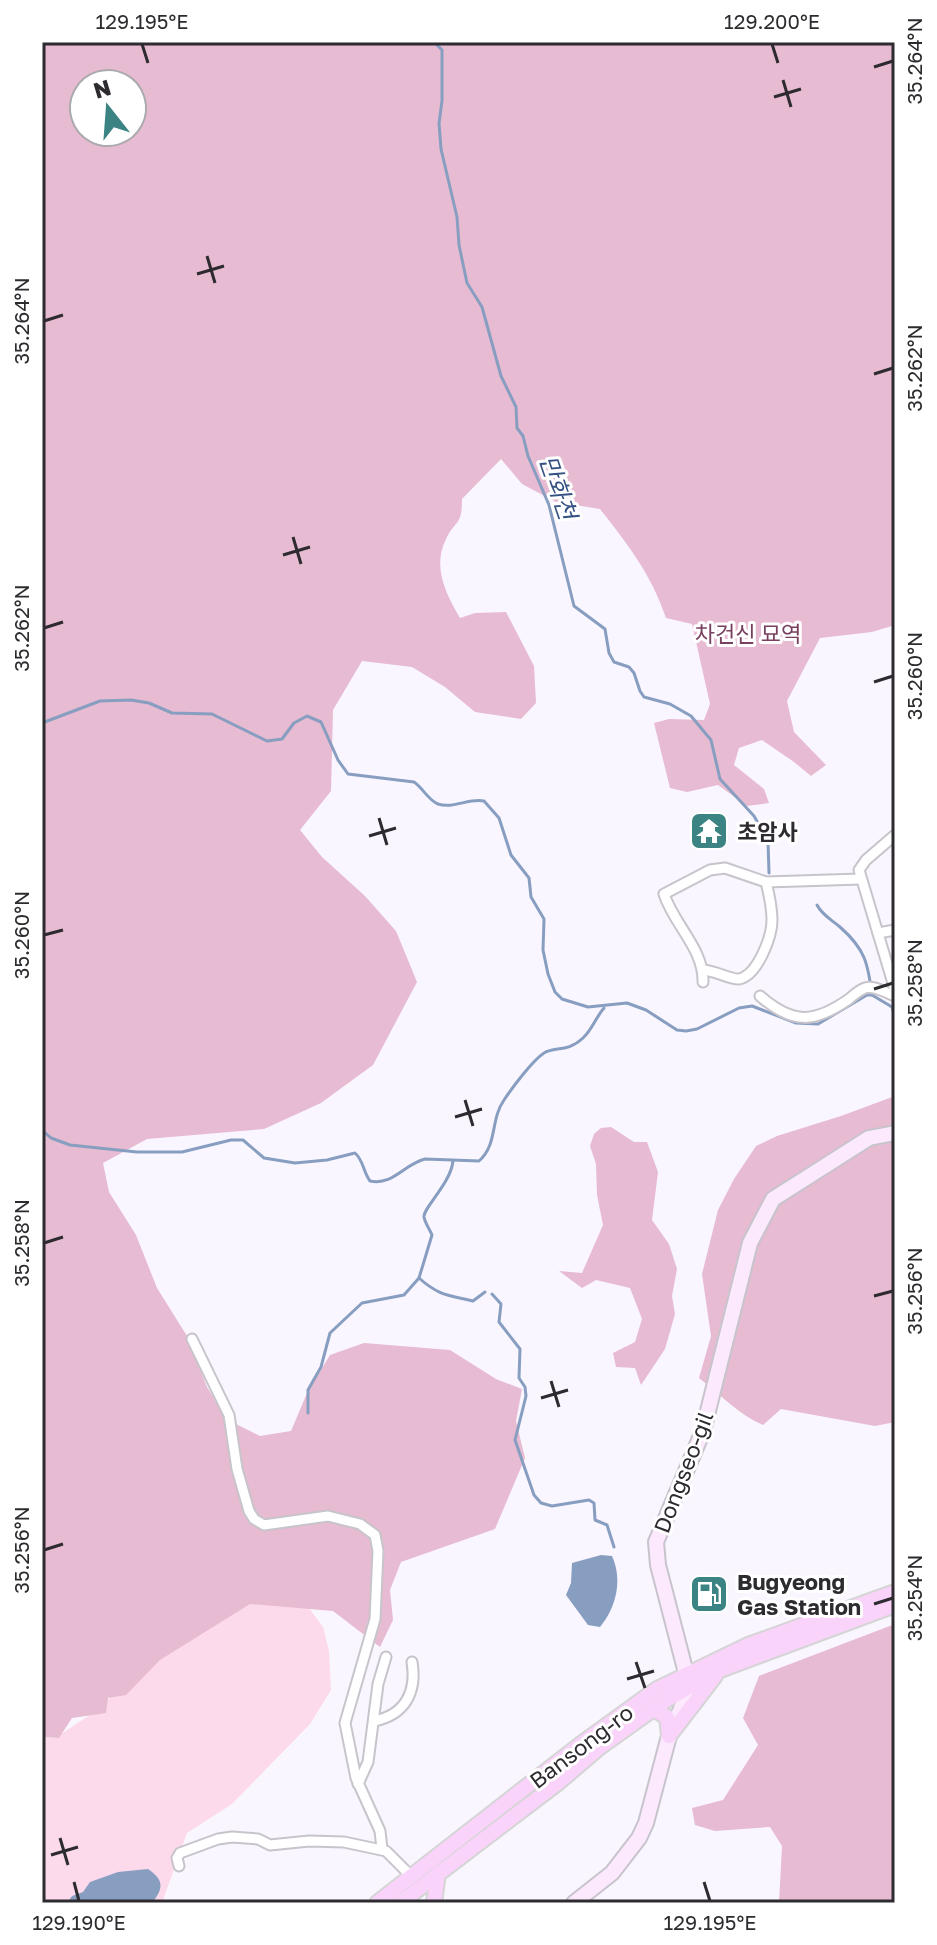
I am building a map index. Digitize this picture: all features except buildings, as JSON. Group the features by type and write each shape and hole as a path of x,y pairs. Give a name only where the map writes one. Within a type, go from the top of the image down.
{"main road":[{"name":"Bansong-ro","path":"377,1903 438,1873 687,1681 748,1645 895,1592"},
{"name":"Bansong-ro","path":"400,1903 415,1882 581,1744 657,1689 720,1670 895,1605"},
{"path":"669,1736 720,1670"},
{"path":"653,1709 667,1717 669,1736"},
{"path":"432,1903 438,1873"}],"street":[{"path":"760,996 784,1013 805,1019 828,1012 861,990 872,988 895,993 859,870 895,835"},
{"path":"703,982 703,970 693,947 672,916 664,894 710,870 725,868 766,882 861,879"},
{"path":"703,970 737,979 746,976 755,966 772,922 766,882"},
{"path":"878,933 895,930"},
{"name":"Dongseo-gil","path":"687,1681 658,1565 656,1542 703,1431 750,1243 773,1199 869,1138 895,1133"},
{"path":"192,1339 229,1415 237,1469 254,1519 264,1525 328,1516 360,1524 375,1535 378,1551 375,1619 345,1723 358,1784 380,1831 382,1849"},
{"path":"358,1784 368,1762 378,1684 386,1657"},
{"path":"374,1721 384,1719 408,1701 413,1693 412,1662"},
{"path":"574,1903 612,1873 639,1838 687,1681"},
{"path":"179,1866 177,1858 180,1853 218,1839 258,1839 270,1845 329,1841 390,1853 432,1903"}],"shaded area":[{"path":"295,1589 323,1627 329,1651 331,1690 310,1724 232,1804 187,1833 162,1903 42,1903 42,1737 55,1738 99,1709 153,1654 253,1594"}],"green space":[{"name":"차건신 묘역","path":"42,42 895,42 895,625 872,632 820,638 787,701 794,732 826,765 811,776 762,740 739,748 734,765 764,789 769,803 747,806 718,785 687,792 670,788 654,723 669,719 704,720 710,704 692,624 666,618 646,574 600,509 556,502 522,484 501,459 462,499 460,518 442,549 442,580 460,618 475,613 506,612 534,666 536,703 521,719 475,712 445,687 412,667 362,661 333,710 331,791 300,830 322,857 365,896 396,931 417,982 373,1065 321,1103 264,1129 147,1139 103,1163 109,1192 136,1235 157,1288 187,1336 207,1387 228,1420 260,1436 291,1431 307,1393 330,1355 364,1343 450,1350 496,1379 522,1389 516,1421 525,1458 495,1529 401,1562 390,1590 393,1620 380,1647 333,1611 250,1604 160,1660 126,1695 108,1698 106,1713 72,1718 59,1738 42,1737"},
{"path":"895,1096 895,1422 875,1426 781,1409 763,1425 738,1410 699,1378 711,1336 702,1274 718,1210 756,1146"},
{"path":"611,1127 634,1142 647,1142 658,1172 652,1220 669,1244 677,1269 672,1296 675,1314 665,1349 641,1385 635,1368 616,1367 613,1353 635,1342 642,1319 630,1288 596,1280 582,1288 559,1271 582,1273 603,1225 597,1195 596,1164 590,1146 594,1134 601,1128"},
{"path":"895,1624 895,1903 779,1903 782,1846 770,1827 715,1831 695,1825 692,1808 723,1800 758,1745 743,1718 759,1676"}],"water":[{"path":"601,1555 612,1556 617,1584 614,1603 600,1627 588,1625 566,1595 571,1583 572,1563"},
{"path":"148,1869 160,1884 159,1893 152,1903 67,1903 72,1896 83,1892 90,1882 118,1872"}],"waterway":[{"name":"만화천","path":"434,42 442,50 441,149 457,217 467,283 482,307 501,376 516,407 517,428 523,436 549,505 574,606 605,629 609,653 614,662 629,667 644,697 670,704 691,716 711,740 720,779 754,816 768,841 769,873"},
{"path":"42,723 100,701 131,700 149,703 172,713 212,714 267,741 282,739 294,723 307,716 321,722 338,760 348,774 414,782 438,804 484,801 499,818 511,855 529,878 531,897 544,919 543,950 548,974 555,992 562,999 588,1007 627,1003 646,1010 677,1030 686,1031 697,1029 739,1008 752,1006 796,1023 818,1024 872,995"},
{"name":"만화천","path":"817,905 855,942 867,965 872,995 892,1007 895,1016"},
{"path":"42,1130 51,1138 70,1145 137,1152 182,1152 243,1140 264,1158 295,1163 355,1153 370,1181 378,1182 392,1178 425,1159 479,1161 492,1140 500,1108 522,1075 544,1053 572,1046 583,1038 604,1008"},
{"path":"453,1161 447,1178 425,1213 432,1235 419,1278 439,1292 473,1301 485,1292"},
{"path":"308,1413 308,1390 321,1367 330,1333 362,1303 404,1295 419,1278"},
{"path":"492,1294 501,1304 499,1322 520,1349 519,1378 526,1396 515,1440 534,1495 541,1503 552,1506 589,1500 594,1503 595,1520 607,1525 614,1547"}],"place":[{"name":"초암사","path":"709,831"},
{"name":"Bugyeong Gas Station","path":"709,1594"}]}
